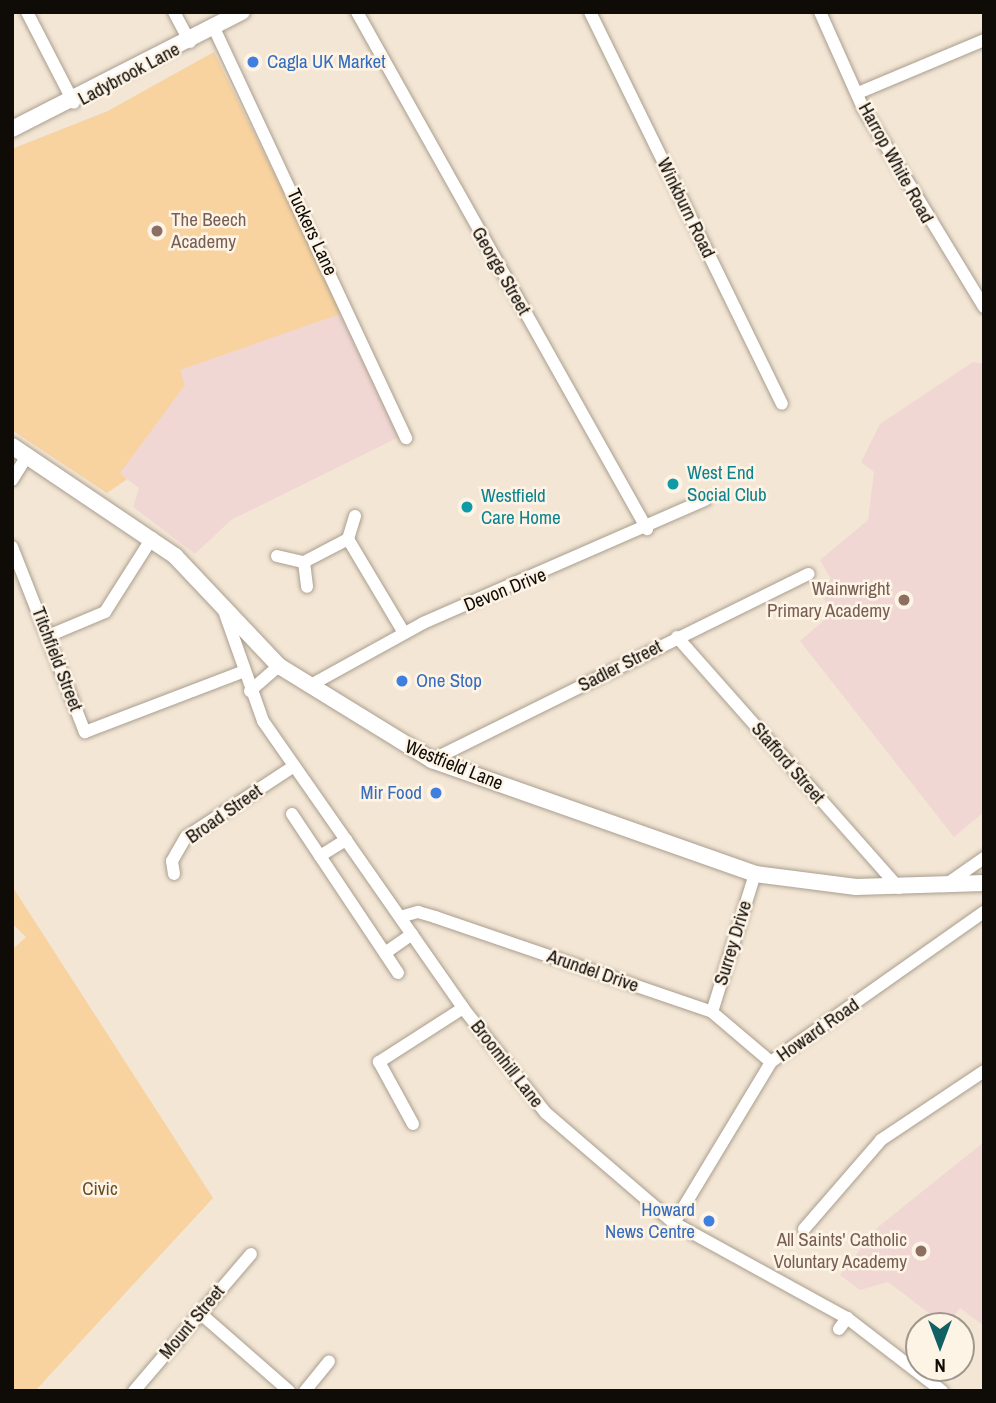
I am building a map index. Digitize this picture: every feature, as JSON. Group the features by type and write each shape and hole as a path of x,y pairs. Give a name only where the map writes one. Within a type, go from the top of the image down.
{"street":[{"path":"27,12 74,103"},
{"path":"174,12 190,42"},
{"name":"Ladybrook Lane","path":"12,129 74,103 242,12"},
{"name":"George Street","path":"357,12 647,529"},
{"name":"Winkburn Road","path":"590,12 782,404"},
{"name":"Harrop White Road","path":"820,12 858,93 952,263 984,307"},
{"name":"Tuckers Lane","path":"214,28 406,438"},
{"path":"858,93 984,40"},
{"name":"Westfield Lane","path":"12,446 152,538 221,601 279,666 432,760 755,874 899,888 984,883"},
{"path":"12,480 27,456"},
{"name":"Devon Drive","path":"309,686 404,633 647,529 705,500"},
{"path":"277,556 304,562 348,539 355,516"},
{"path":"48,636 105,612 152,538"},
{"path":"348,539 404,633"},
{"name":"Titchfield Street","path":"12,547 85,732 242,672"},
{"path":"304,562 307,587"},
{"name":"Sadler Street","path":"432,760 809,574"},
{"name":"Broomhill Lane","path":"221,601 250,691 294,765 463,1008 545,1113 674,1223 725,1259 847,1318 942,1391"},
{"name":"Stafford Street","path":"677,637 899,888"},
{"path":"250,691 279,666"},
{"name":"Broad Street","path":"174,874 172,861 186,837 294,765"},
{"path":"292,814 398,973"},
{"path":"320,856 346,840"},
{"path":"944,886 984,858"},
{"name":"Surrey Drive","path":"712,1012 755,874"},
{"name":"Howard Road","path":"674,1223 771,1062 984,912"},
{"name":"Arundel Drive","path":"400,917 435,917 712,1012 771,1062"},
{"path":"385,953 412,934"},
{"path":"413,1125 379,1062 463,1008"},
{"path":"804,1229 881,1140 984,1071"},
{"name":"Mount Street","path":"134,1391 251,1254"},
{"path":"200,1314 289,1391"},
{"path":"839,1329 847,1318"},
{"path":"305,1391 329,1361"}],"shaded area":[{"name":"The Beech Academy","path":"214,52 399,437 231,520 195,554 133,507 139,488 127,479 107,493 12,430 12,149 108,111"},
{"name":"Wainwright Primary Academy","path":"973,362 984,364 984,812 954,837 800,641 834,612 815,588 831,579 820,560 868,520 874,472 861,462 880,424"},
{"name":"All Saints' Catholic Voluntary Academy","path":"984,1142 984,1326 975,1319 975,1312 965,1312 960,1308 957,1312 928,1312 888,1282 860,1290 840,1275 878,1227"}],"green space":[{"name":"The Beech Academy","path":"214,52 343,313 180,370 185,385 120,473 127,479 107,493 12,430 12,149 108,111"},
{"name":"Civic","path":"12,886 213,1198 35,1391 12,1391 12,950 26,937 12,923"}],"place":[{"name":"Cagla UK Market","path":"253,62"},
{"name":"The Beech Academy","path":"157,231"},
{"name":"West End Social Club","path":"673,484"},
{"name":"Westfield Care Home","path":"467,507"},
{"name":"Wainwright Primary Academy","path":"904,600"},
{"name":"One Stop","path":"402,681"},
{"name":"Mir Food","path":"436,793"},
{"name":"Howard News Centre","path":"709,1221"},
{"name":"All Saints' Catholic Voluntary Academy","path":"921,1251"}]}
